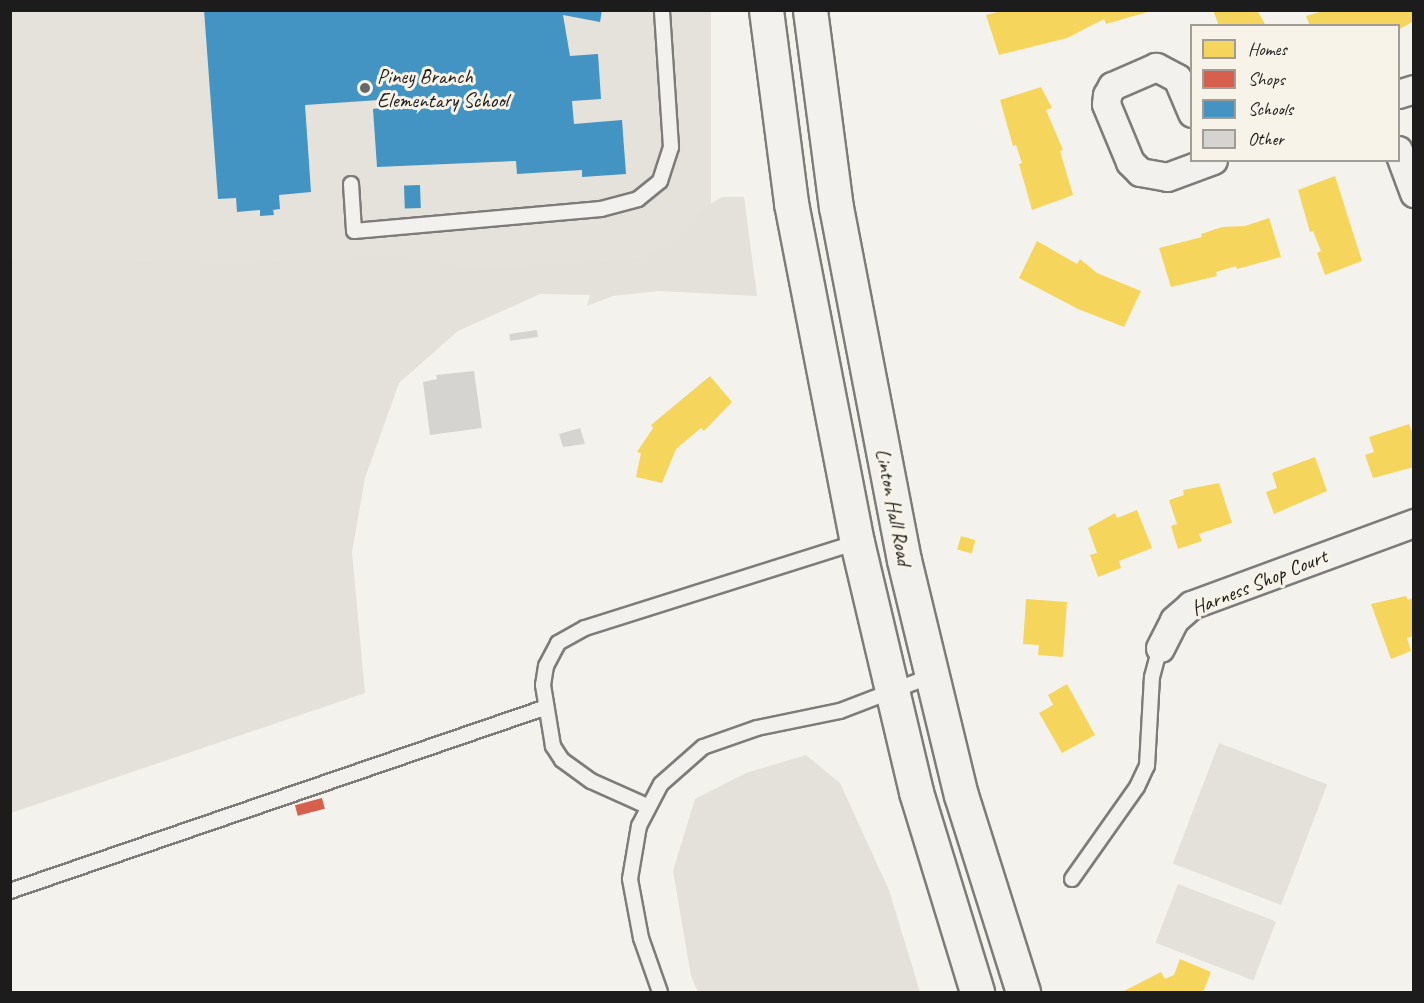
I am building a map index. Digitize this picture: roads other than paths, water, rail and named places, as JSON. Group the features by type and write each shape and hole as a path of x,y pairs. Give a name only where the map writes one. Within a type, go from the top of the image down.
{"main road":[{"name":"Linton Hall Road","path":"766,10 791,203 857,542 891,691 937,868 977,993"},
{"name":"Linton Hall Road","path":"810,10 836,207 904,560 931,676 986,883 1023,993"}],"street":[{"path":"1190,110 1177,78 1156,67 1112,86 1107,95 1106,104 1130,162 1140,172 1167,177 1209,162"},
{"path":"1400,156 1413,193"},
{"name":"Harness Shop Court","path":"1160,648 1174,620 1191,605 1413,523"}],"lane":[{"path":"351,184 354,231 601,209 638,199 660,181 671,147 662,10"},
{"path":"647,806 612,793 562,760 553,746 544,708 546,666 558,643 569,635 857,542"},
{"name":"Harness Shop Court","path":"1072,879 1137,787 1147,766 1151,744 1152,677 1160,648"},
{"path":"660,993 641,938 630,879 639,826 647,806 661,784 704,747 757,728 840,711 931,676"},
{"path":"10,891 544,708"}],"place":[{"name":"Piney Branch Elementary School","path":"365,88"}]}
